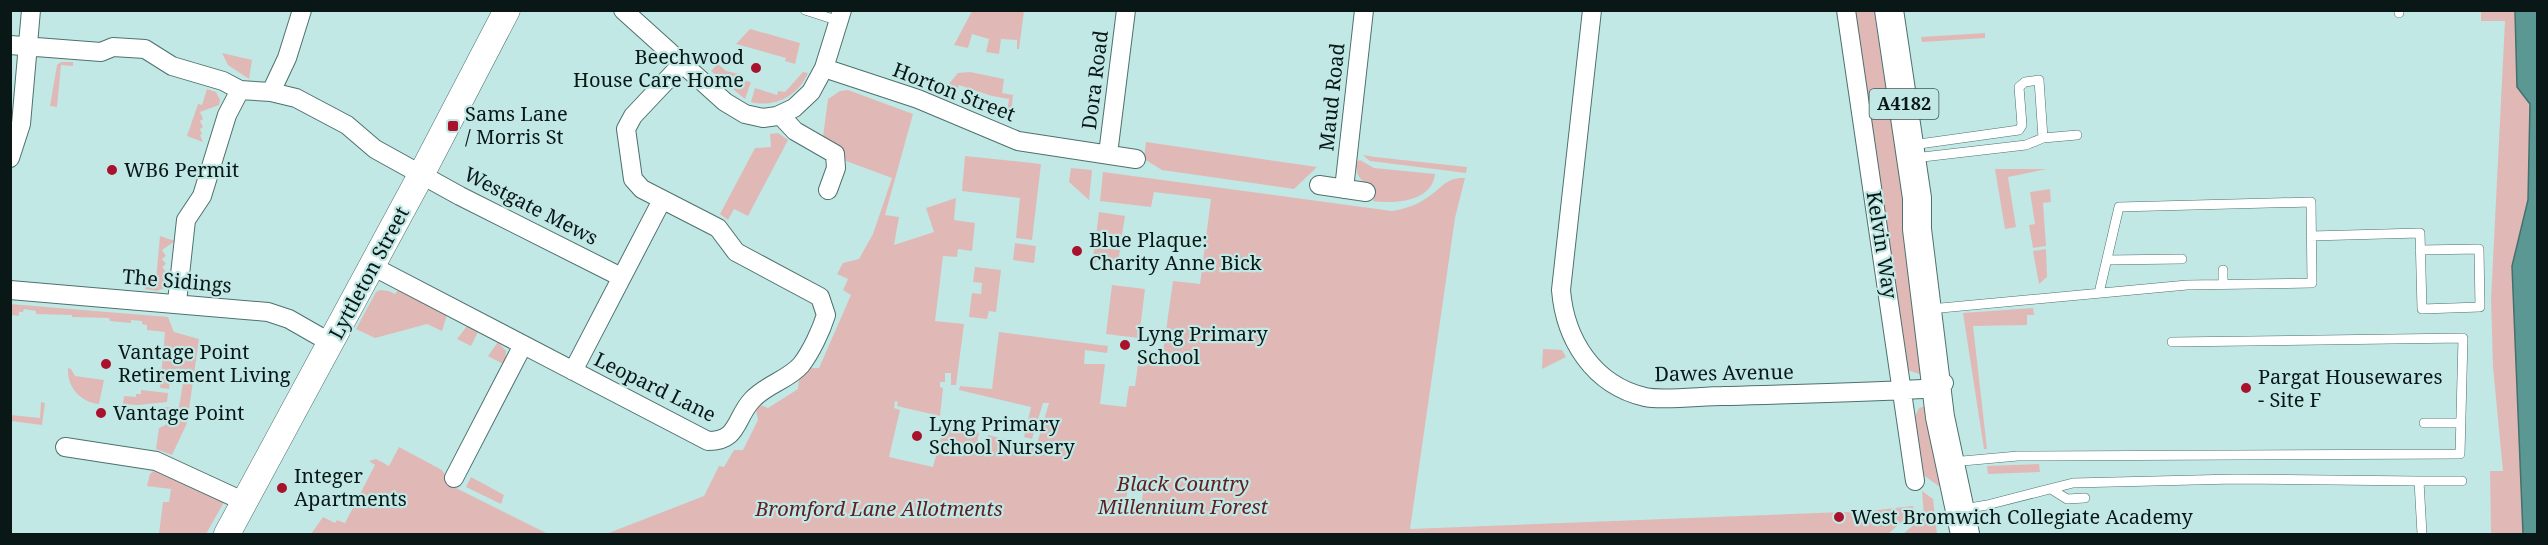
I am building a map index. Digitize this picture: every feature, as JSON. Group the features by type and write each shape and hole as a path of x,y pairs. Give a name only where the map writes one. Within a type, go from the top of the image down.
{"main road":[{"name":"Kelvin Way","path":"1889,10 1917,198 1928,226 1965,522"},
{"name":"Kelvin Way","path":"1936,302 1937,388 1957,461"}],"street":[{"path":"10,158 21,124 31,10"},
{"path":"272,92 287,57 302,10"},
{"name":"Lyttleton Street","path":"227,534 422,175 507,10"},
{"path":"622,10 726,102 745,114 763,118 780,115 794,108 812,92 824,68 840,16"},
{"name":"Dora Road","path":"1108,154 1126,10"},
{"name":"Maud Road","path":"1344,189 1364,10"},
{"name":"Dawes Avenue","path":"1592,10 1561,290 1563,312 1571,336 1582,354 1597,370 1613,382 1646,397 1937,388"},
{"name":"Kelvin Way","path":"1846,10 1916,481"},
{"path":"10,45 101,52 113,47 126,46 145,49 172,66 223,81 240,90 227,115 202,196 186,220 177,302"},
{"name":"Leopard Lane","path":"372,266 708,441 720,441 731,435 749,402 801,365 826,315 820,297 736,252 718,228 642,189 633,180 626,129 633,116 681,64"},
{"name":"Horton Street","path":"824,68 918,99 1018,141 1136,159"},
{"name":"Westgate Mews","path":"240,90 272,92 296,98 346,125 375,149 422,175 621,277"},
{"path":"780,115 795,130 835,154 836,168 828,190"},
{"path":"1319,185 1366,192"},
{"path":"573,371 663,200"},
{"name":"The Sidings","path":"10,290 177,302 268,312 289,319 331,344"},
{"path":"453,478 523,345"},
{"path":"65,447 156,461 245,502"}],"lane":[{"path":"805,10 840,16"},
{"path":"1911,152 2019,130 2022,125 2019,87 2025,82 2039,80 2043,138"},
{"path":"1911,152 2026,145 2043,138 2077,135"},
{"path":"1936,302 2099,293 2187,285 2312,284 2312,202 2266,203 2211,210 2119,207 2099,293"},
{"path":"2266,203 2266,216"},
{"path":"2312,236 2420,232 2420,250 2422,309 2480,308 2479,249 2420,250"},
{"path":"2107,260 2182,259"},
{"path":"2223,270 2223,284"},
{"path":"1957,461 2018,456 2460,454 2463,338 2272,344 2172,342"},
{"path":"2424,423 2461,423"},
{"path":"2148,444 2149,456"},
{"path":"2272,444 2273,455"},
{"path":"1965,522 2051,489 2073,483 2235,479 2462,481"},
{"path":"2420,481 2422,534"},
{"path":"2051,489 2067,499 2085,498"}],"green space":[{"path":"972,11 1024,11 1019,49 1017,49 1017,40 1001,39 999,54 986,52 989,39 972,34 968,48 954,45"},
{"path":"1853,11 1874,11 1929,366 1922,375 1907,370"},
{"path":"2481,11 2515,11 2517,87 2530,104 2528,200 2512,266 2523,534 2491,534 2490,471 2503,471 2493,367 2491,300 2505,21 2481,21"},
{"path":"750,29 800,43 795,64 785,61 786,58 736,44"},
{"path":"1985,33 1985,38 1922,42 1921,37"},
{"path":"222,53 252,60 249,79 228,65"},
{"path":"61,62 73,62 73,66 61,65 57,107 50,106 57,65"},
{"path":"718,64 726,71 743,75 742,80 751,82 745,99 711,71"},
{"path":"803,72 808,73 792,94 777,102 751,102 755,88 777,95 778,91 785,92"},
{"path":"970,72 1004,79 1002,93 1013,95 1011,114 1007,114 1009,99 959,85 954,98 948,85 958,73"},
{"path":"207,89 216,92 220,100 219,105 200,112 203,127 200,129 202,134 200,135 203,142 187,136 198,104 202,105"},
{"name":"Lyng Primary School","path":"848,90 913,114 885,215 899,217 894,245 934,232 926,208 956,198 954,220 975,223 972,251 958,249 957,257 943,256 935,321 964,324 956,385 951,385 951,373 945,373 945,382 940,382 940,387 943,388 940,416 897,406 898,402 895,401 894,408 900,410 889,457 933,467 944,426 979,433 977,442 986,444 988,435 1036,447 1049,403 1043,403 1032,439 1024,437 1031,407 959,390 960,386 992,389 999,332 1108,346 1107,353 1085,350 1084,364 1105,364 1100,404 1126,407 1129,386 1135,386 1140,350 1163,352 1173,281 1200,284 1211,199 1154,192 1151,207 1100,201 1103,172 1392,211 1420,202 1453,179 1465,178 1455,218 1410,529 1869,511 1913,506 1914,511 1888,534 606,534 704,496 719,466 724,467 734,450 743,450 758,420 756,410 760,405 768,408 798,389 799,379 810,368 819,368 851,295 843,290 848,279 837,274 843,263 859,259 873,234 892,178 846,161 843,152 823,137 828,99 840,91","holes":["1129,477 1145,479 1141,506 1126,504"]},
{"path":"778,133 788,140 748,216 734,209 728,220 720,214 755,148 771,147 770,134"},
{"path":"1146,142 1317,167 1294,189 1162,170 1144,159"},
{"path":"1363,155 1467,167 1466,173 1370,161"},
{"path":"965,156 1041,164 1032,240 1016,238 1020,198 962,191"},
{"path":"1360,160 1374,168 1435,174 1432,183 1420,196 1392,202 1373,201 1375,189 1363,182 1358,175 1356,162"},
{"path":"1071,168 1092,170 1089,200 1069,182"},
{"path":"1995,169 2047,169 2008,177 2016,227 2005,229"},
{"path":"2050,189 2051,202 2043,203 2046,246 2033,248 2029,225 2035,224 2030,192"},
{"path":"1099,212 1125,216 1121,240 1096,236"},
{"path":"160,236 175,241 162,250 166,256 162,259 166,264 162,267 167,273 177,265 175,278 168,280 167,287 157,291 145,289 146,280 156,280"},
{"path":"1015,243 1036,246 1034,263 1013,260"},
{"path":"1094,247 1120,250 1118,264 1096,261 1093,264"},
{"path":"2046,249 2047,277 2039,284 2033,251"},
{"path":"975,267 1001,270 996,312 989,311 987,319 969,317 972,293 981,294 982,283 973,282"},
{"path":"1112,285 1145,289 1139,338 1106,334"},
{"path":"380,290 395,294 398,290 447,315 442,331 427,324 375,338 356,329 376,292"},
{"path":"10,304 168,317 174,332 199,339 187,423 172,455 156,449 159,428 167,424 168,415 141,412 142,408 179,407 185,370 171,369 169,389 160,388 165,332 147,330 147,325 142,324 142,321 131,320 131,323 110,321 109,318 36,314 36,311 24,309 23,312 19,312 19,316 11,315"},
{"path":"2033,308 2034,315 2027,315 2027,325 1973,326 1987,449 1984,449 1963,313"},
{"path":"467,326 478,332 471,346 457,339"},
{"path":"498,342 506,351 505,365 488,356"},
{"path":"1543,349 1562,350 1566,357 1542,369"},
{"path":"68,368 75,376 104,380 99,404 86,400 76,392 68,375"},
{"path":"141,390 168,393 167,402 123,404 124,396 136,397 136,394 141,394"},
{"path":"41,402 45,403 42,425 11,421 11,415 40,418"},
{"path":"1925,406 1944,490 1922,474 1914,418 1919,408"},
{"path":"399,447 442,470 452,486 548,534 311,534 323,517 335,523 337,520 345,523 375,465 369,461 376,459 389,466"},
{"path":"2039,464 2040,472 1988,474 1987,466"},
{"path":"156,469 222,499 224,502 206,534 159,534 163,502 169,502 171,489 147,486 150,474"},
{"path":"471,477 504,495 501,504 466,487"},
{"path":"1922,491 1933,499 1937,534 1903,534 1924,516"}],"water":[{"path":"2515,11 2538,11 2537,534 2523,534 2512,266 2528,200 2530,104 2517,87"}],"place":[{"name":"Beechwood House Care Home","path":"756,68"},
{"name":"Sams Lane / Morris St","path":"453,126"},
{"name":"WB6 Permit","path":"112,170"},
{"name":"Blue Plaque: Charity Anne Bick","path":"1077,251"},
{"name":"Lyng Primary School","path":"1125,345"},
{"name":"Vantage Point Retirement Living","path":"106,364"},
{"name":"Pargat Housewares - Site F","path":"2246,388"},
{"name":"Vantage Point","path":"101,413"},
{"name":"Lyng Primary School Nursery","path":"917,436"},
{"name":"Integer Apartments","path":"282,488"},
{"name":"West Bromwich Collegiate Academy","path":"1839,517"}],"park label":[{"name":"Black Country Millennium Forest","path":"1183,496"},
{"name":"Bromford Lane Allotments","path":"879,509"}]}
